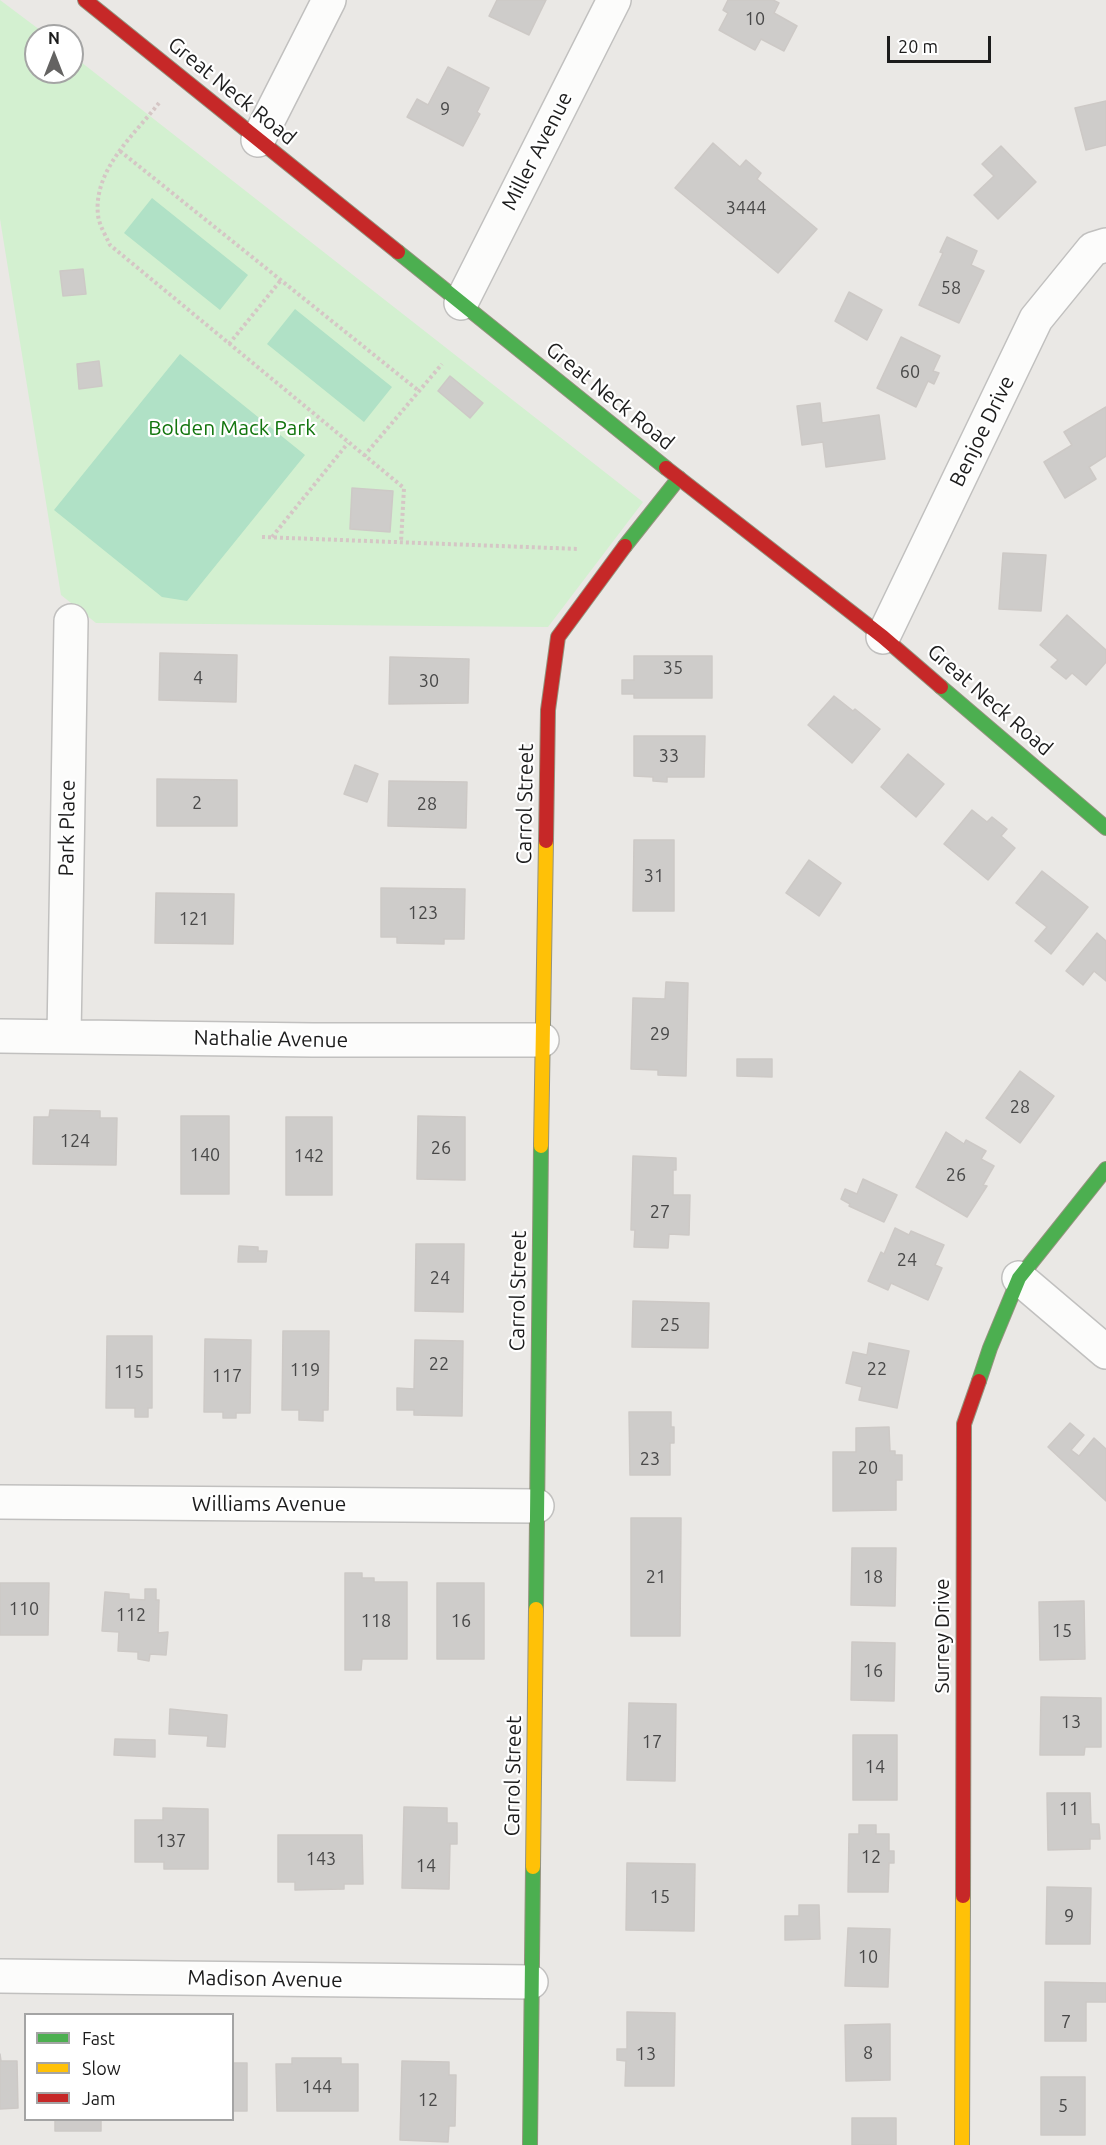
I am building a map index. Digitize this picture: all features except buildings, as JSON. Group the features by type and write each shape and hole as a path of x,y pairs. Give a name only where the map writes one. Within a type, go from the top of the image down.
{"street":[{"name":"Great Neck Road","path":"85,0 679,478 883,637 1106,828"},
{"path":"258,140 329,0"},
{"name":"Miller Avenue","path":"461,303 614,0"},
{"name":"Benjoe Drive","path":"883,637 1036,320 1102,254"},
{"name":"Carrol Street","path":"530,2145 542,1040 548,710 558,637 621,551 679,478"},
{"name":"Park Place","path":"64,1036 71,621"},
{"name":"Nathalie Avenue","path":"0,1036 542,1040"},
{"name":"Surrey Drive","path":"962,2145 964,1424 990,1348 1019,1278 1106,1169"},
{"path":"1019,1278 1106,1352"},
{"name":"Williams Avenue","path":"0,1502 537,1506"},
{"name":"Madison Avenue","path":"0,1976 531,1982"}],"path":[{"path":"181,77 120,151 100,184 98,215 110,245 404,488 401,542"},
{"path":"120,151 419,391"},
{"path":"229,344 281,280"},
{"path":"364,456 442,364"},
{"path":"272,537 348,443"},
{"path":"262,537 582,549"}],"green space":[{"name":"Bolden Mack Park","path":"0,0 32,24 24,24 24,84 84,84 84,64 643,502 548,627 96,623 61,595 0,219"},
{"path":"152,198 248,275 220,310 124,233"},
{"path":"295,309 392,387 364,422 267,344"},
{"path":"180,354 305,455 187,601 162,597 54,510"}],"traffic: fast":[{"path":"398,252 666,468"},
{"path":"625,546 679,478"},
{"path":"941,687 1106,828"},
{"path":"536,1609 541,1146"},
{"path":"979,1381 1019,1278 1106,1169"},
{"path":"530,2145 533,1867"}],"traffic: slow":[{"path":"541,1146 546,841"},
{"path":"533,1867 536,1609"},
{"path":"962,2145 963,1896"}],"traffic: jam":[{"path":"85,0 398,252"},
{"path":"666,468 883,637 941,687"},
{"path":"546,841 548,710 558,637 625,546"},
{"path":"963,1896 964,1424 979,1381"}]}
